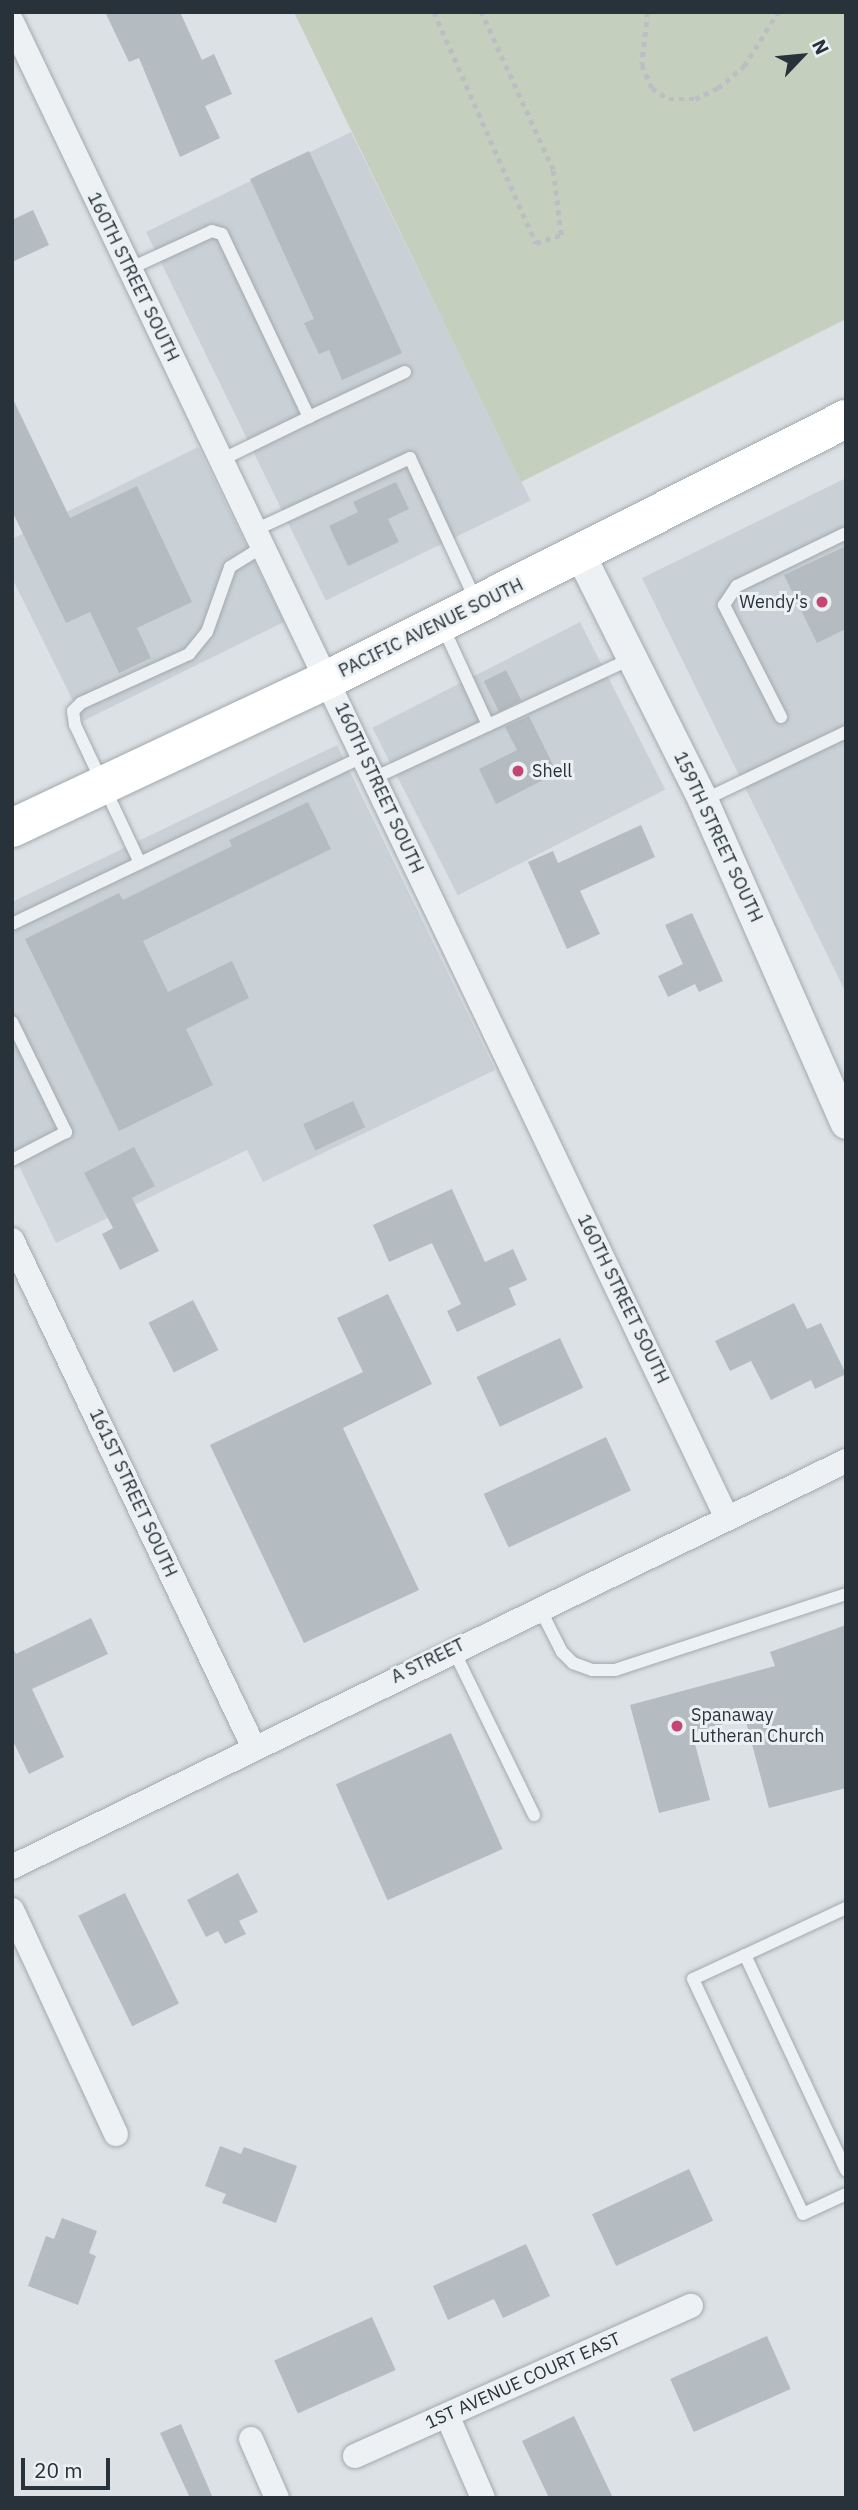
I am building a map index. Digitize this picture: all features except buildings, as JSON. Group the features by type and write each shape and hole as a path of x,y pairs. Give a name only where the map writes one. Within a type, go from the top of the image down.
{"main road":[{"name":"PACIFIC AVENUE SOUTH","path":"12,828 327,680 846,419"}],"street":[{"name":"160TH STREET SOUTH","path":"12,22 726,1516"},
{"name":"159TH STREET SOUTH","path":"580,554 703,800 846,1124"},
{"name":"161ST STREET SOUTH","path":"12,1240 253,1746"},
{"name":"A STREET","path":"12,1867 253,1746 726,1516 846,1461"},
{"path":"12,1910 116,2134"},
{"name":"1ST AVENUE COURT EAST","path":"355,2456 691,2306"},
{"path":"447,2415 484,2498"},
{"path":"251,2440 277,2498"}],"lane":[{"path":"129,269 212,231 222,234 309,417"},
{"path":"221,460 405,372"},
{"path":"140,863 75,725 74,711 81,703 189,654 207,632 230,567 259,538 410,458 478,605"},
{"path":"781,717 724,605 737,586 846,533"},
{"path":"441,623 488,725"},
{"path":"12,924 140,863 369,767 488,725 632,658"},
{"path":"703,800 846,732"},
{"path":"12,1023 66,1132 12,1160"},
{"path":"539,1607 562,1652 573,1663 604,1670 846,1594"},
{"path":"453,1649 534,1815"},
{"path":"846,1908 693,1979 803,2214 846,2194"},
{"path":"745,1955 846,2171"}],"path":[{"path":"434,12 536,243 561,235 553,170 481,12"},
{"path":"648,12 642,65 652,88 669,99 695,99 718,88 744,66 778,12"}],"shaded area":[{"path":"351,132 531,501 326,600 146,232"},
{"path":"198,447 284,622 83,721 12,578 12,539"},
{"path":"846,478 846,993 642,578"},
{"path":"580,622 665,790 458,895 372,728"},
{"path":"337,745 495,1070 263,1182 247,1150 56,1243 12,1151 12,902"}],"green space":[{"path":"294,12 846,12 846,319 521,482"}],"place":[{"name":"Wendy's","path":"822,602"},
{"name":"Shell","path":"518,771"},
{"name":"Spanaway Lutheran Church","path":"677,1726"}]}
